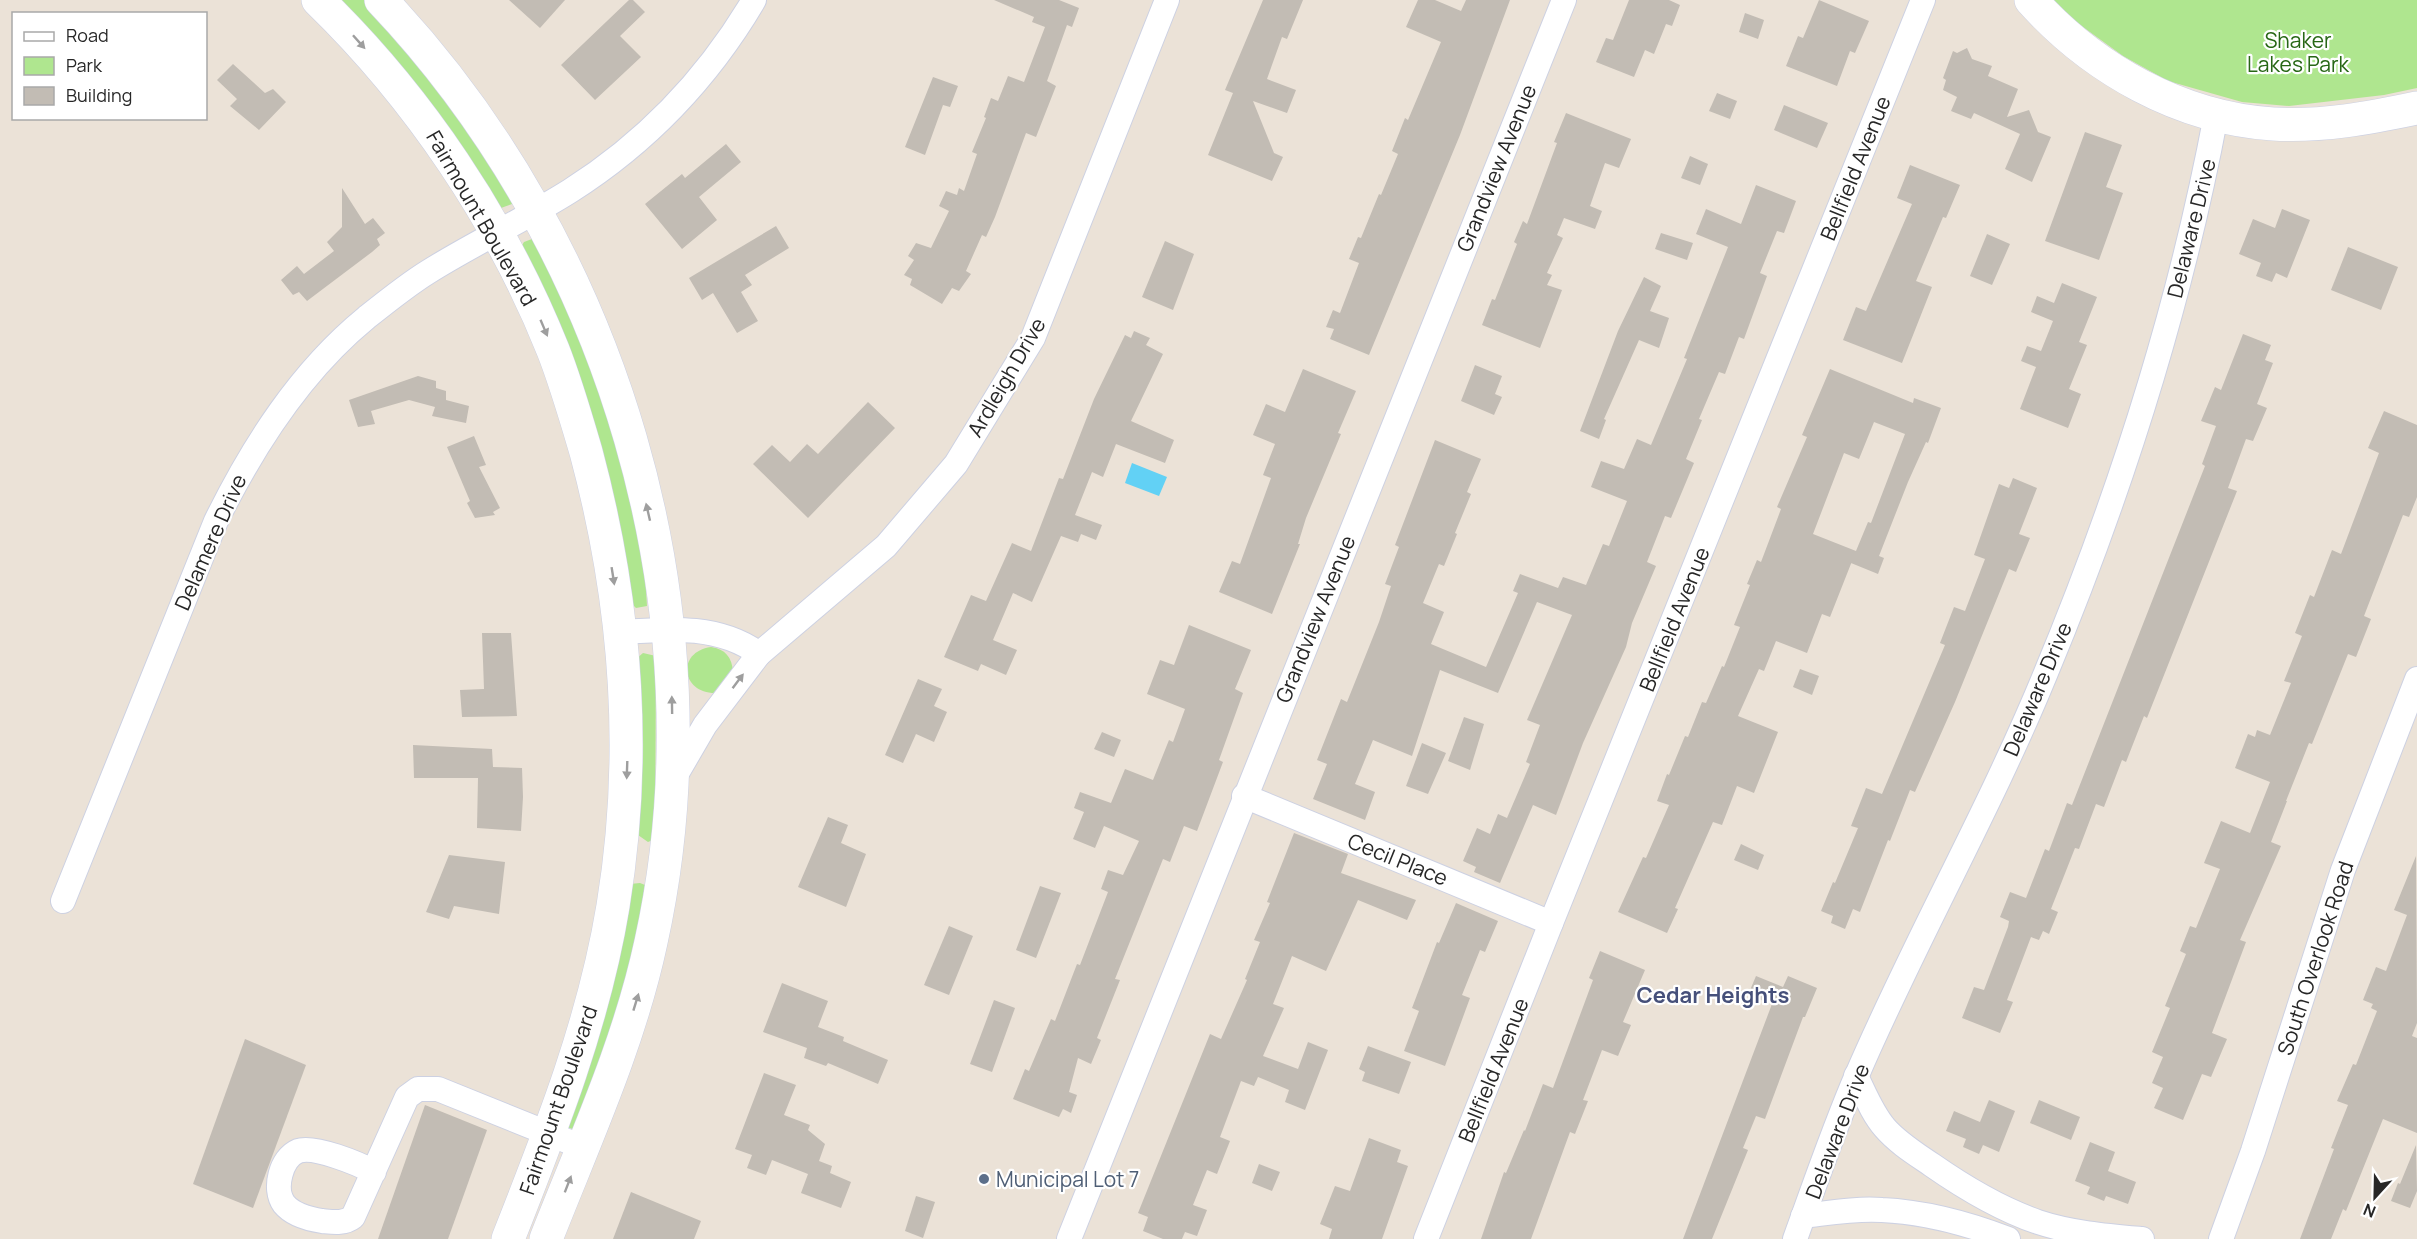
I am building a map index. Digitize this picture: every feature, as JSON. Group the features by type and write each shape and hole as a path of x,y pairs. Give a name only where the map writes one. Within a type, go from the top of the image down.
{"main road":[{"name":"Fairmount Boulevard","path":"318,0 365,49 414,107 446,151 510,258 554,352 578,423 607,540 621,632 627,760 619,864 611,917 590,1012 570,1078 508,1239"},
{"name":"Fairmount Boulevard","path":"381,0 432,57 481,122 536,210 579,298 619,402 649,517 661,576 671,688 671,782 664,869 651,943 638,996 620,1051 546,1239"},
{"path":"2031,0 2085,50 2118,73 2149,91 2216,115 2274,124 2320,123 2355,120 2417,108"},
{"path":"619,864 664,869"}],"street":[{"name":"Delamere Drive","path":"63,901 216,521 240,473 268,428 324,359 365,319 425,273 594,174 665,117 717,57 754,0"},
{"name":"Ardleigh Drive","path":"671,782 705,725 759,654 886,546 956,464 1033,338 1167,0"},
{"name":"Grandview Avenue","path":"1069,1239 1244,796 1564,0"},
{"name":"Bellfield Avenue","path":"1426,1239 1923,0"},
{"name":"Delaware Drive","path":"1795,1239 1857,1076 1998,780 2044,678 2085,577 2122,474 2168,324 2209,154 2216,115"},
{"path":"621,632 694,631 736,639 759,654"},
{"name":"South Overlook Road","path":"2222,1235 2253,1151 2343,870 2417,679"},
{"name":"Cecil Place","path":"1244,796 1551,923"},
{"path":"1857,1076 1874,1113 1886,1129 1907,1148 1997,1205 2039,1222 2095,1234 2142,1239"},
{"path":"374,1172 407,1097 418,1089 438,1089 550,1132 582,1147"},
{"path":"1803,1216 1848,1210 1881,1210 1920,1215 2008,1239"},
{"path":"2199,1239 2222,1235"}],"green space":[{"path":"332,0 366,0 389,23 514,197 512,204 501,208"},
{"name":"Shaker Lakes Park","path":"2052,0 2417,0 2417,88 2384,95 2289,106 2242,102 2168,81 2123,56 2065,14"},
{"path":"532,239 584,335 643,541 647,606 636,608 633,605 521,247 524,242"},
{"path":"711,647 727,655 733,672 715,693 695,687 687,672 692,656 700,650"},
{"path":"643,653 656,656 655,839 648,842 638,835 636,659"},
{"path":"630,884 645,885 637,956 575,1130 567,1127"}],"water":[{"path":"1132,463 1167,477 1159,496 1125,483"}],"building":[{"path":"509,0 565,0 540,28"},
{"path":"629,0 633,0 645,12 620,36 641,57 595,100 561,65"},
{"path":"994,0 1059,0 1079,8 1072,27 1067,25 1047,81 1056,86 1036,137 1026,133 995,217 986,237 982,235 966,271 971,274 959,291 952,288 942,304 910,285 912,279 904,275 914,260 908,256 916,243 931,248 949,211 939,206 946,191 957,195 959,188 964,191 977,154 972,152 986,118 984,117 991,98 998,101 1008,76 1024,82 1045,27 1032,22 1034,17"},
{"path":"1263,0 1303,0 1287,39 1282,37 1267,79 1296,90 1287,113 1253,101 1274,153 1283,157 1272,181 1208,155 1233,93 1225,90"},
{"path":"1418,0 1435,0 1461,11 1466,0 1510,0 1460,135 1369,355 1330,339 1334,329 1326,327 1333,310 1340,313 1359,263 1349,259 1358,237 1361,238 1379,194 1381,195 1398,154 1392,151 1405,118 1408,120 1441,42 1406,27"},
{"path":"1629,0 1669,0 1680,5 1672,26 1666,24 1654,54 1645,50 1634,77 1596,62 1606,38 1613,40"},
{"path":"1819,0 1869,21 1855,53 1850,51 1837,86 1786,66 1798,36 1803,38"},
{"path":"1745,13 1764,20 1758,39 1739,32"},
{"path":"1967,48 1972,59 1992,66 1988,76 2018,89 2007,117 2029,110 2038,132 2051,137 2032,182 2005,169 2020,134 1974,113 1971,119 1951,111 1957,97 1943,90 1946,80 1943,78 1953,51 1957,53"},
{"path":"233,64 265,93 273,89 286,102 259,130 230,106 237,99 217,80"},
{"path":"933,77 958,86 950,107 943,105 925,155 905,147"},
{"path":"1717,93 1737,101 1730,119 1709,111"},
{"path":"1784,105 1828,123 1817,148 1774,130"},
{"path":"1566,113 1631,139 1619,168 1605,163 1590,206 1602,211 1595,229 1564,218 1557,235 1563,238 1547,273 1552,275 1547,285 1562,290 1540,348 1482,325 1492,299 1495,300 1517,244 1514,242 1523,221 1527,224"},
{"path":"2085,132 2122,145 2106,187 2123,193 2099,260 2045,241"},
{"path":"726,144 741,162 699,197 717,220 682,249 645,204 682,174 685,178"},
{"path":"1690,156 1708,164 1700,185 1681,178"},
{"path":"1910,165 1960,185 1946,218 1943,217 1916,281 1932,287 1902,363 1843,340 1856,307 1866,311 1912,204 1897,198"},
{"path":"1756,185 1796,201 1784,233 1777,231 1760,273 1767,276 1744,339 1739,337 1725,374 1719,372 1699,419 1702,420 1686,459 1694,463 1671,518 1665,516 1647,562 1656,566 1632,623 1626,647 1583,743 1556,815 1533,805 1500,883 1474,872 1476,867 1463,861 1477,828 1490,834 1498,814 1507,818 1530,764 1526,762 1540,725 1527,720 1572,615 1537,602 1498,693 1440,670 1412,756 1373,740 1355,784 1375,792 1365,820 1313,799 1327,764 1317,760 1341,699 1347,702 1379,622 1391,586 1385,584 1399,547 1395,545 1435,440 1481,459 1467,492 1471,494 1455,533 1457,534 1444,566 1439,564 1423,603 1444,612 1431,644 1486,667 1518,593 1513,591 1520,574 1558,588 1563,577 1586,585 1603,544 1609,546 1627,501 1591,487 1601,461 1624,469 1637,439 1651,445 1687,359 1684,358 1728,247 1696,234 1706,209 1741,224"},
{"path":"342,188 365,224 373,218 385,233 377,239 380,245 372,252 307,301 299,292 293,295 281,280 297,266 304,274 334,251 327,242 342,227"},
{"path":"2282,209 2310,220 2287,278 2276,273 2272,282 2256,276 2261,263 2239,254 2253,219 2275,228"},
{"path":"776,226 789,248 745,275 752,285 741,292 758,321 737,333 713,293 702,300 689,278"},
{"path":"1661,233 1693,243 1687,260 1655,249"},
{"path":"1987,234 2010,244 1992,285 1970,276"},
{"path":"1165,241 1194,254 1173,310 1142,297"},
{"path":"2348,247 2398,267 2381,310 2331,290"},
{"path":"1644,277 1661,286 1650,311 1669,318 1659,348 1639,340 1604,419 1606,420 1599,439 1580,431 1618,331"},
{"path":"2062,283 2097,297 2079,342 2087,345 2069,389 2081,394 2068,428 2020,409 2036,367 2021,361 2027,346 2041,351 2053,321 2031,312 2037,296 2054,303"},
{"path":"1134,331 1150,338 1146,345 1163,354 1131,421 1174,440 1165,463 1116,444 1103,477 1092,472 1075,515 1102,525 1096,540 1081,534 1078,542 1061,536 1032,602 1013,593 993,640 1017,650 1006,675 981,664 978,671 944,657 971,595 986,601 1012,543 1031,551 1059,478 1063,479 1094,399 1125,335 1131,338"},
{"path":"2243,334 2271,345 2265,360 2273,363 2257,404 2267,408 2253,441 2246,439 2228,488 2237,491 2147,718 2144,716 2126,762 2122,760 2104,807 2096,804 2079,849 2075,848 2051,909 2058,912 2049,934 2043,931 2039,940 2031,937 2007,1000 2013,1002 2000,1033 1962,1018 1974,987 1984,990 2008,927 2009,921 2000,917 2010,892 2026,898 2045,849 2049,851 2067,803 2072,805 2205,466 2202,464 2216,426 2201,421 2215,387 2221,390"},
{"path":"1475,365 1502,376 1495,394 1502,397 1494,415 1461,401"},
{"path":"1303,369 1356,391 1338,433 1341,434 1306,518 1298,544 1300,544 1272,614 1219,592 1232,561 1240,564 1271,478 1263,475 1275,444 1253,435 1266,404 1285,412"},
{"path":"1830,369 1913,403 1914,398 1941,408 1928,443 1926,442 1908,482 1879,556 1884,558 1878,574 1851,563 1830,617 1822,614 1807,653 1776,641 1764,671 1759,669 1738,716 1778,732 1754,793 1737,786 1722,825 1713,822 1675,908 1678,909 1667,933 1618,912 1643,857 1646,858 1669,805 1657,801 1667,774 1669,775 1685,736 1688,737 1702,702 1706,703 1722,666 1724,667 1740,627 1734,625 1750,585 1747,584 1757,560 1761,562 1781,509 1777,507 1807,437 1802,435","holes":["1874,422 1905,434 1871,523 1868,522 1856,551 1813,534 1844,453 1859,459"]},
{"path":"418,376 436,381 436,388 446,391 446,400 469,406 466,423 432,416 435,407 409,400 371,411 375,424 358,427 349,400"},
{"path":"868,402 895,428 808,518 753,464 772,445 790,462 807,444 818,454"},
{"path":"2384,411 2417,425 2417,497 2409,517 2403,515 2364,616 2371,619 2356,657 2348,654 2312,744 2309,743 2286,801 2271,842 2281,846 2240,940 2246,942 2212,1033 2227,1039 2211,1077 2202,1074 2183,1120 2154,1108 2163,1088 2152,1083 2163,1057 2152,1052 2170,1008 2165,1006 2186,954 2180,951 2190,926 2196,928 2220,869 2204,863 2221,821 2250,833 2270,782 2235,768 2248,734 2255,737 2257,730 2270,735 2291,683 2284,681 2302,636 2295,633 2310,595 2314,597 2332,550 2341,554 2379,453 2368,448"},
{"path":"474,436 486,465 479,467 500,508 493,512 495,515 475,518 467,503 470,501 447,447"},
{"path":"2013,478 2037,488 2019,534 2030,538 2016,572 2009,569 1955,702 1915,792 1910,790 1860,912 1853,909 1845,929 1831,923 1833,916 1821,911 1858,828 1851,826 1866,788 1882,794 1945,645 1940,643 1954,607 1965,611 1985,559 1974,555 1999,484 2009,488"},
{"path":"1189,625 1251,650 1235,689 1243,693 1219,760 1223,762 1197,831 1184,826 1170,862 1163,859 1115,979 1120,980 1097,1038 1101,1040 1091,1064 1078,1058 1069,1092 1077,1095 1071,1113 1063,1109 1059,1117 1013,1099 1025,1069 1029,1071 1051,1019 1055,1021 1077,964 1080,965 1108,892 1101,889 1108,870 1123,875 1139,841 1104,826 1095,848 1073,839 1084,812 1074,808 1080,792 1111,803 1125,769 1153,780 1169,740 1173,742 1185,709 1147,694 1160,660 1174,665"},
{"path":"482,633 511,633 517,716 462,717 460,690 484,689"},
{"path":"1800,669 1819,676 1812,695 1793,687"},
{"path":"918,679 942,689 934,706 947,712 934,742 916,734 903,763 885,755"},
{"path":"1464,717 1484,724 1470,770 1448,761"},
{"path":"1102,732 1121,740 1114,757 1094,749"},
{"path":"1422,743 1446,753 1428,794 1406,786"},
{"path":"413,745 492,749 493,767 522,768 521,831 477,828 478,778 414,778"},
{"path":"828,817 848,825 841,843 866,854 846,907 798,887"},
{"path":"1294,833 1348,854 1341,873 1416,900 1407,920 1358,900 1326,971 1292,956 1273,1004 1284,1008 1263,1056 1298,1069 1308,1042 1328,1050 1305,1110 1285,1102 1289,1090 1258,1077 1254,1086 1241,1081 1220,1137 1230,1141 1217,1174 1207,1170 1193,1205 1207,1210 1197,1236 1185,1232 1182,1239 1163,1239 1143,1231 1148,1217 1138,1213 1210,1034 1221,1039 1247,980 1245,979 1260,942 1254,940 1270,903 1267,902"},
{"path":"1741,844 1764,855 1758,870 1734,860"},
{"path":"449,855 505,862 499,914 454,906 449,919 426,912"},
{"path":"2416,856 2417,1023 2412,1036 2417,1038 2417,1133 2383,1119 2346,1211 2343,1209 2331,1239 2300,1239 2348,1105 2337,1101 2353,1064 2356,1065 2377,1011 2371,1008 2373,1004 2363,1000 2376,967 2386,971 2407,915 2394,910"},
{"path":"1040,886 1061,893 1036,958 1016,950"},
{"path":"1456,903 1498,921 1485,952 1480,950 1462,995 1470,998 1445,1066 1404,1051 1419,1011 1412,1008 1437,942 1439,943"},
{"path":"949,926 973,936 949,995 924,985"},
{"path":"1600,951 1645,970 1623,1022 1631,1025 1618,1056 1602,1050 1583,1100 1588,1101 1575,1134 1570,1132 1531,1239 1481,1239 1504,1172 1506,1173 1525,1131 1543,1084 1553,1088 1593,980 1589,978"},
{"path":"1756,976 1783,987 1788,976 1817,988 1805,1017 1803,1017 1765,1119 1756,1116 1743,1148 1748,1150 1712,1239 1683,1239 1772,1004 1748,995"},
{"path":"782,983 828,1001 818,1027 844,1037 843,1041 888,1060 878,1084 828,1063 826,1066 804,1058 807,1048 763,1032"},
{"path":"994,1000 1015,1008 992,1072 970,1064"},
{"path":"245,1039 306,1065 253,1208 193,1184"},
{"path":"1368,1046 1411,1062 1399,1094 1362,1081 1365,1072 1359,1069"},
{"path":"764,1073 796,1085 784,1115 810,1125 808,1130 825,1144 819,1161 832,1166 830,1173 851,1182 841,1208 801,1193 808,1174 772,1160 766,1175 747,1168 752,1155 735,1149"},
{"path":"1989,1100 2015,1111 1999,1152 1983,1145 1979,1154 1963,1147 1966,1139 1946,1131 1954,1111 1980,1122"},
{"path":"2039,1100 2080,1117 2071,1140 2030,1123"},
{"path":"425,1105 487,1130 448,1239 378,1239"},
{"path":"1369,1138 1401,1150 1397,1162 1408,1166 1382,1239 1329,1239 1332,1229 1320,1224 1335,1186 1350,1191"},
{"path":"2090,1142 2115,1152 2108,1171 2136,1182 2128,1204 2106,1196 2104,1201 2087,1194 2090,1187 2075,1181"},
{"path":"2416,1145 2417,1191 2410,1208 2391,1201"},
{"path":"1259,1164 1280,1172 1272,1191 1252,1183"},
{"path":"631,1192 701,1221 694,1239 613,1239"},
{"path":"916,1196 935,1202 923,1238 905,1231"}],"place":[{"name":"Municipal Lot 7","path":"984,1179"}],"district":[{"name":"Cedar Heights","path":"1713,995"}]}
